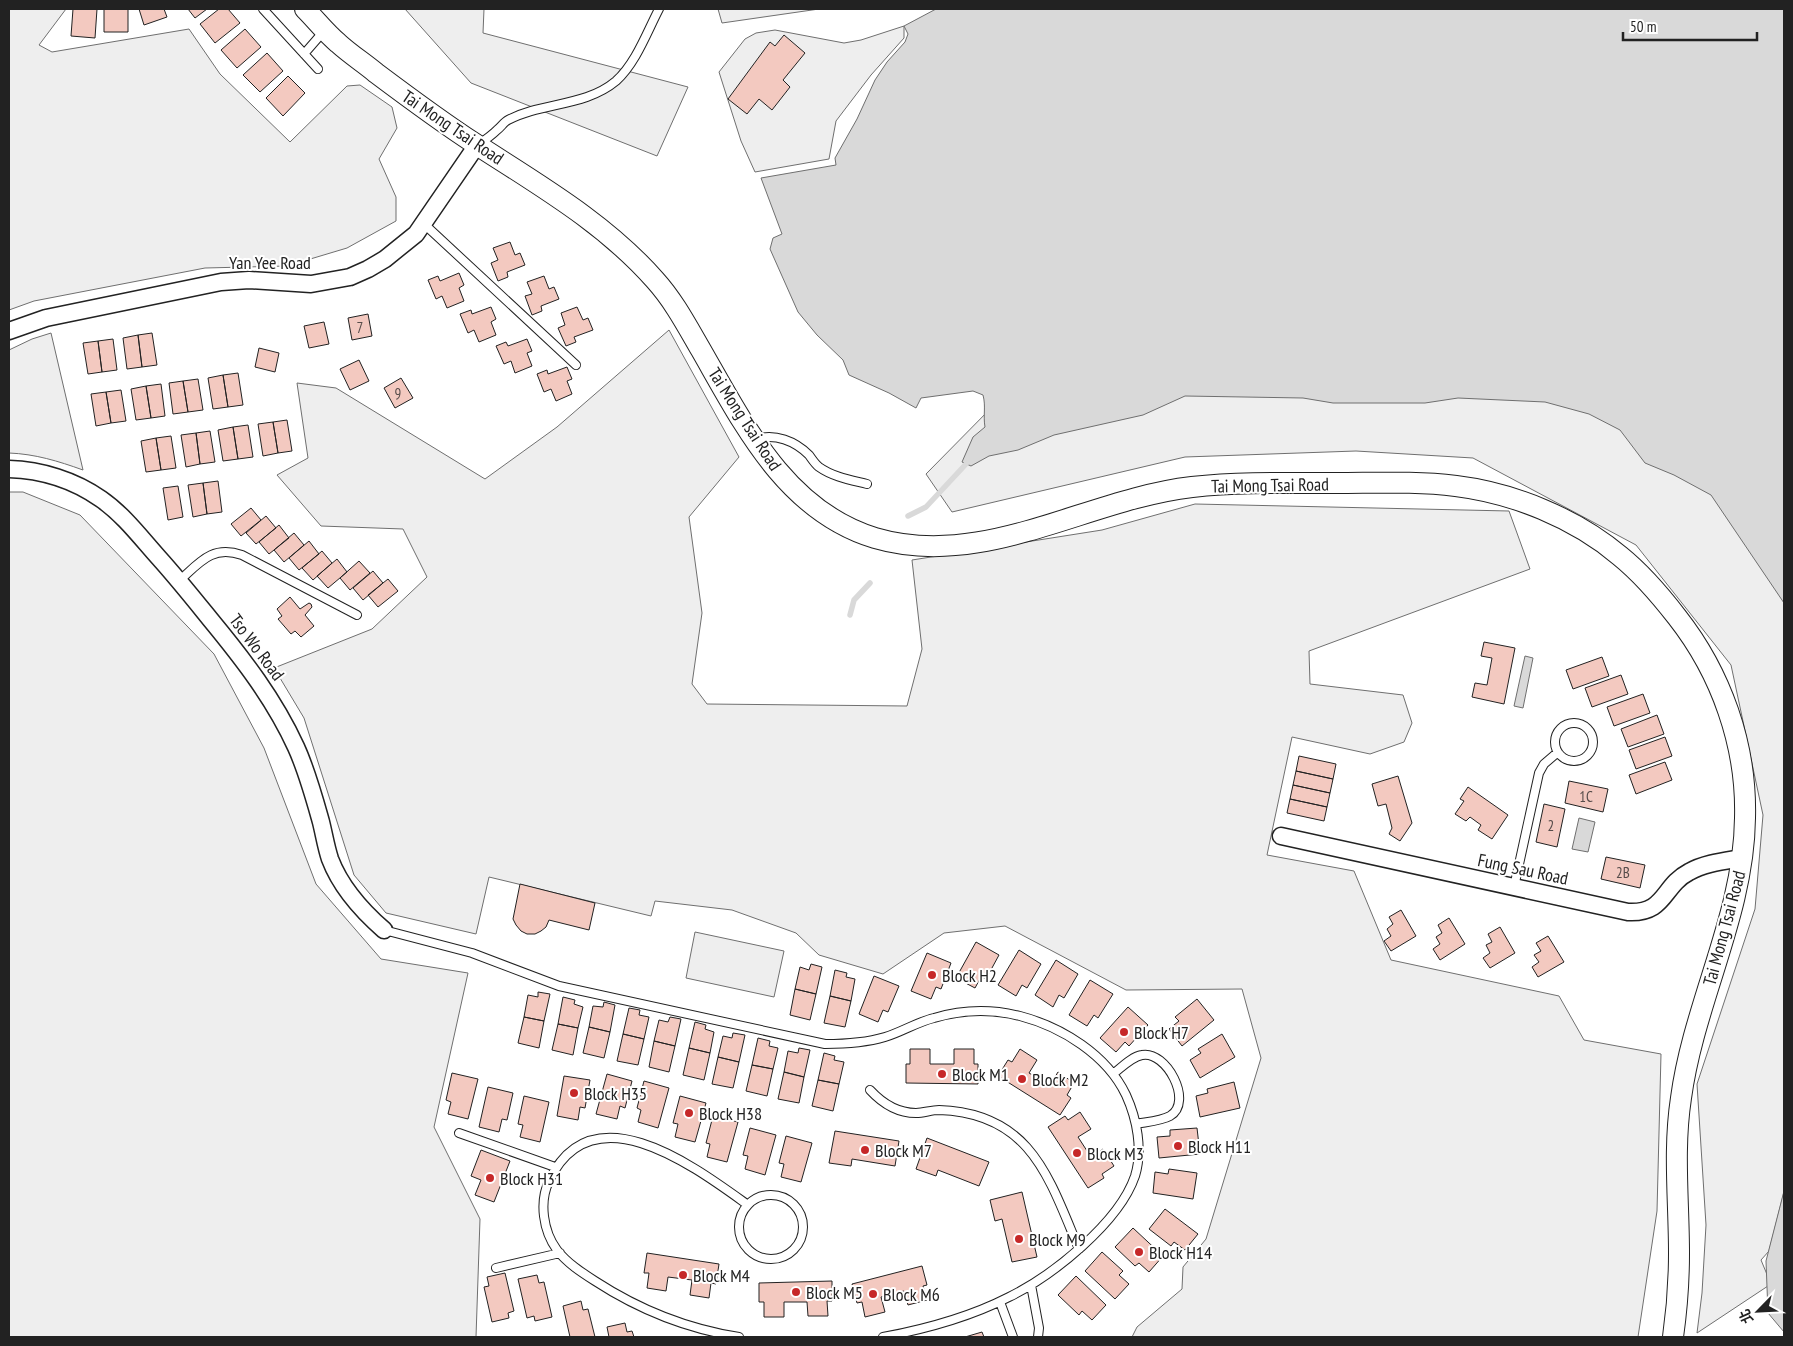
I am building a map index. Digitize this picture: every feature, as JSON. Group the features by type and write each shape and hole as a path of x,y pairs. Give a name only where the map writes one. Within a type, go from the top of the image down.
{"street":[{"name":"Tai Mong Tsai Road","path":"305,9 336,42 427,112 574,207 620,245 652,276 679,313 754,440 773,467 794,489 825,515 848,528 876,538 915,546 946,546 982,542 1159,493 1207,486 1440,484 1488,492 1537,508 1583,530 1622,557 1661,597 1687,630 1701,651 1721,690 1739,751 1746,816 1742,858 1731,916 1702,1006 1682,1086 1676,1165 1679,1287 1674,1337"},
{"name":"Yan Yee Road","path":"9,331 46,318 221,282 256,280 311,284 350,277 385,259 416,234 477,145"},
{"name":"Tso Wo Road","path":"9,469 49,475 76,485 101,499 123,518 179,581 256,676 278,711 296,748 311,786 325,843 338,876 358,906 384,930"},
{"name":"Fung Sau Road","path":"1281,836 1628,912 1640,912 1652,908 1661,901 1677,880 1700,866 1742,858"}],"lane":[{"path":"263,9 318,69"},
{"path":"477,145 497,131 506,121 518,116 581,100 602,90 616,80 631,62 659,9"},
{"path":"304,54 325,30"},
{"path":"424,223 576,365"},
{"path":"754,440 770,436 786,440 799,446 825,470 846,479 867,484"},
{"path":"179,581 208,556 219,552 231,551 242,554 358,614"},
{"path":"1571,723 1578,724 1585,726 1590,732 1593,746 1585,758 1578,761 1571,760 1564,758 1558,752 1556,738 1564,726 1571,723"},
{"path":"1514,887 1539,773 1544,764 1558,752"},
{"path":"384,930 472,953 559,986 825,1044 845,1044 876,1040 933,1018 961,1012 990,1012 1019,1016 1046,1024 1071,1037 1093,1054 1113,1074 1127,1098 1136,1124 1138,1159 1135,1176 1124,1199 1079,1249 1031,1285 1000,1302 962,1316 908,1332 883,1337"},
{"path":"1113,1074 1136,1057 1149,1054 1161,1060 1173,1078 1180,1098 1177,1109 1165,1118 1136,1124"},
{"path":"870,1090 877,1098 896,1109 917,1113 934,1110 970,1114 996,1124 1018,1139 1031,1151 1042,1166 1079,1249"},
{"path":"459,1133 555,1167"},
{"path":"739,1337 694,1327 643,1308 589,1278 570,1265 560,1254 547,1229 543,1208 546,1187 555,1167 570,1151 589,1141 610,1137 656,1148 678,1158 700,1170 748,1205"},
{"path":"764,1196 782,1196 790,1201 797,1208 802,1222 801,1237 795,1248 778,1258 758,1256 750,1250 740,1233 742,1213 748,1205 755,1199 764,1196"},
{"path":"496,1268 560,1254"},
{"path":"1031,1285 1039,1328 1038,1337"},
{"path":"1000,1302 1013,1337"}],"shaded area":[{"path":"9,9 66,9 39,45 52,52 189,29 220,74 290,142 347,86 360,85 392,107 397,128 379,159 396,197 396,221 347,248 287,266 205,268 34,301 9,310"},
{"path":"405,9 484,9 483,33 688,87 657,156 471,83"},
{"path":"718,9 819,9 722,23"},
{"path":"936,9 1784,9 1784,603 1711,495 1674,475 1645,463 1620,430 1589,414 1545,402 1458,398 1425,403 1333,403 1303,398 1185,396 1143,415 1054,435 1018,450 989,456 971,466 962,462 973,437 985,427 983,395 973,391 921,398 916,408 889,393 849,375 843,360 817,335 798,312 770,249 773,238 782,234 761,178 836,165 835,158 857,119 875,80 887,62 905,42 908,34 904,26"},
{"path":"904,26 904,38 871,75 836,121 829,159 755,172 741,141 719,72 745,39 756,33 775,30 844,43 861,40"},
{"path":"669,330 739,457 689,517 702,613 692,684 707,704 907,706 922,649 912,560 1102,530 1195,504 1509,511 1530,569 1309,651 1310,684 1403,695 1412,723 1404,742 1370,754 1292,737 1267,855 1354,871 1391,960 1559,996 1584,1040 1661,1054 1657,1211 1638,1337 1132,1337 1137,1327 1182,1289 1183,1267 1206,1239 1261,1058 1242,989 1126,990 1005,926 944,933 883,974 819,955 796,933 732,910 655,901 651,916 489,877 476,934 386,913 354,875 304,718 274,668 372,629 427,577 403,529 321,526 277,475 308,458 297,383 336,388 485,479 557,427"},
{"path":"51,333 83,470 46,458 9,453 9,350 32,339"},
{"path":"1582,384 1784,556 1784,1192 1769,1251 1761,1260 1771,1284 1697,1333 1702,1293 1706,1225 1697,1084 1755,909 1763,815 1731,665 1636,545 1473,458 1356,451 1185,457 952,512 926,474 996,403 1074,387"},
{"path":"9,492 23,492 80,515 214,654 264,748 316,884 381,959 468,973 434,1127 480,1219 476,1337 9,1337"},
{"path":"1525,656 1533,658 1523,708 1514,706"},
{"path":"1579,818 1595,822 1588,852 1572,849"},
{"path":"695,932 784,951 774,997 686,978"},
{"path":"1784,1191 1784,1332 1768,1313 1766,1261"}],"building":[{"path":"73,9 97,9 95,38 71,36"},
{"path":"104,9 128,9 128,32 104,32"},
{"path":"139,9 164,9 167,17 144,25"},
{"path":"188,9 207,9 195,18"},
{"path":"219,9 228,9 240,23 215,43 200,24"},
{"path":"245,29 261,47 237,68 221,50"},
{"path":"784,35 805,53 783,80 790,87 772,110 759,99 747,114 728,99 770,42 775,46"},
{"path":"267,53 283,71 260,92 243,75"},
{"path":"288,76 305,93 283,116 266,98"},
{"path":"510,242 515,255 520,253 525,265 507,272 508,277 498,281 491,263 498,260 493,248"},
{"path":"459,273 464,285 459,288 464,301 447,308 442,296 436,299 428,280 438,276 440,281"},
{"path":"544,276 549,289 554,287 559,299 541,306 542,311 532,315 525,296 532,294 527,282"},
{"path":"491,307 496,319 491,322 496,335 479,342 474,330 468,333 460,314 471,310 472,314"},
{"path":"577,307 583,320 588,318 593,330 574,337 576,342 566,346 558,328 565,325 561,313"},
{"path":"368,314 372,336 352,340 348,318"},
{"path":"324,322 329,344 309,348 304,326"},
{"path":"152,333 157,365 142,367 138,335"},
{"path":"138,335 142,367 127,369 123,338"},
{"path":"113,339 117,370 102,372 98,341"},
{"path":"527,339 532,351 527,353 532,366 515,373 511,361 504,364 496,346 506,342 508,346"},
{"path":"98,341 102,372 88,374 83,343"},
{"path":"259,348 279,353 275,372 255,367"},
{"path":"359,360 369,381 350,390 340,369"},
{"path":"567,367 572,379 567,381 572,394 556,401 551,389 544,392 537,374 547,370 548,374"},
{"path":"238,373 243,405 228,407 223,375"},
{"path":"223,375 228,407 213,409 208,378"},
{"path":"401,378 413,398 395,408 384,388"},
{"path":"198,379 203,410 188,412 183,381"},
{"path":"183,381 188,412 173,414 169,383"},
{"path":"161,384 165,416 151,418 146,386"},
{"path":"146,386 151,418 136,420 131,389"},
{"path":"121,390 126,421 111,423 106,392"},
{"path":"106,392 111,423 96,426 91,394"},
{"path":"287,420 292,451 278,453 273,422"},
{"path":"273,422 278,453 263,456 258,424"},
{"path":"248,425 253,457 238,459 233,427"},
{"path":"233,427 238,459 223,461 218,430"},
{"path":"210,431 215,462 200,464 196,433"},
{"path":"196,433 200,464 186,467 181,435"},
{"path":"171,436 176,468 161,470 156,438"},
{"path":"156,438 161,470 146,472 141,441"},
{"path":"218,481 222,512 207,514 203,483"},
{"path":"203,483 207,514 193,517 188,485"},
{"path":"178,486 183,517 168,520 163,488"},
{"path":"251,508 261,520 241,536 231,524"},
{"path":"266,516 276,528 256,544 246,533"},
{"path":"279,525 289,538 269,554 259,542"},
{"path":"294,533 304,545 284,562 274,550"},
{"path":"309,541 319,554 299,570 289,558"},
{"path":"322,551 332,563 313,580 302,568"},
{"path":"337,559 347,572 328,588 317,576"},
{"path":"359,561 370,573 350,590 340,578"},
{"path":"373,571 383,583 363,600 353,588"},
{"path":"388,579 398,591 378,607 368,595"},
{"path":"290,597 300,609 309,603 312,607 305,615 314,626 301,637 295,631 291,634 278,619 282,616 277,609"},
{"path":"1484,642 1515,648 1504,704 1472,697 1475,683 1487,685 1492,658 1481,656"},
{"path":"1602,657 1609,676 1573,689 1566,670"},
{"path":"1621,675 1628,694 1592,707 1585,688"},
{"path":"1643,694 1650,713 1614,726 1607,707"},
{"path":"1657,715 1664,734 1628,747 1621,729"},
{"path":"1665,737 1672,756 1636,769 1629,750"},
{"path":"1299,756 1336,764 1333,779 1296,771"},
{"path":"1665,762 1672,780 1636,794 1629,775"},
{"path":"1296,771 1333,779 1330,793 1293,785"},
{"path":"1398,776 1412,823 1400,841 1389,834 1392,828 1386,804 1378,806 1372,784"},
{"path":"1569,781 1608,789 1603,812 1565,803"},
{"path":"1293,785 1330,793 1327,807 1290,799"},
{"path":"1468,787 1508,815 1492,839 1478,830 1481,825 1470,817 1466,821 1455,814 1464,801 1460,799"},
{"path":"1290,799 1327,807 1324,821 1287,813"},
{"path":"1544,804 1565,809 1557,847 1536,842"},
{"path":"1606,857 1645,865 1640,888 1601,879"},
{"path":"520,884 595,903 589,930 549,920 546,927 535,934 527,934 521,931 513,919"},
{"path":"1401,910 1416,936 1391,951 1384,941 1391,936 1387,929 1393,924 1389,917"},
{"path":"1449,918 1465,944 1440,960 1433,949 1440,944 1436,937 1442,933 1438,925"},
{"path":"1500,927 1515,953 1490,968 1483,958 1490,953 1486,945 1492,942 1488,934"},
{"path":"1548,936 1564,962 1538,977 1532,967 1539,962 1534,955 1541,951 1536,943"},
{"path":"976,942 999,955 986,979 981,977 975,988 956,978"},
{"path":"1019,950 1041,964 1027,988 1022,985 1016,996 998,985"},
{"name":"Block H2","path":"927,953 951,963 941,989 936,987 931,999 911,991"},
{"path":"1056,960 1078,974 1064,998 1059,995 1053,1007 1035,995"},
{"path":"811,964 822,967 816,994 795,989 800,967 809,970"},
{"path":"835,970 847,973 846,977 855,979 851,1001 830,996"},
{"path":"874,976 899,986 888,1012 883,1010 878,1022 859,1014"},
{"path":"1090,980 1113,994 1098,1018 1094,1015 1087,1026 1069,1015"},
{"path":"795,989 816,994 810,1020 790,1015"},
{"path":"538,992 550,994 544,1021 524,1017 528,995 538,997"},
{"path":"830,996 851,1001 845,1027 824,1023"},
{"path":"563,997 575,1000 574,1004 583,1007 578,1028 558,1024"},
{"path":"1197,999 1214,1020 1182,1046 1169,1029 1179,1021 1175,1017"},
{"path":"604,1002 615,1005 610,1032 589,1027 593,1006 603,1007"},
{"name":"Block H7","path":"1128,1007 1148,1025 1129,1046 1125,1042 1116,1052 1100,1038"},
{"path":"629,1008 640,1010 639,1015 649,1017 644,1039 623,1034"},
{"path":"524,1017 544,1021 539,1048 518,1043"},
{"path":"670,1017 681,1019 675,1046 654,1041 659,1020 668,1022"},
{"path":"695,1022 706,1025 705,1029 714,1032 710,1053 689,1048"},
{"path":"558,1024 578,1028 573,1055 552,1050"},
{"path":"589,1027 610,1032 604,1058 583,1053"},
{"path":"733,1033 745,1035 739,1062 718,1057 723,1036 732,1038"},
{"path":"623,1034 644,1039 638,1065 617,1061"},
{"path":"1222,1034 1235,1057 1200,1078 1190,1060 1201,1053 1198,1049"},
{"path":"758,1038 770,1041 769,1046 778,1048 773,1069 752,1065"},
{"path":"654,1041 675,1046 669,1072 649,1067"},
{"path":"689,1048 710,1053 704,1080 683,1075"},
{"path":"799,1048 810,1050 804,1077 784,1072 788,1051 798,1053"},
{"name":"Block M1","path":"910,1049 930,1049 930,1064 954,1064 954,1049 974,1049 974,1064 978,1064 978,1084 906,1083 906,1064 910,1064"},
{"name":"Block M2","path":"1020,1049 1037,1060 1029,1073 1050,1085 1058,1072 1074,1083 1067,1095 1071,1098 1060,1115 998,1076 1008,1060 1012,1062"},
{"path":"824,1053 835,1056 834,1060 844,1062 839,1084 818,1080"},
{"path":"718,1057 739,1062 733,1088 712,1084"},
{"path":"752,1065 773,1069 767,1096 746,1091"},
{"path":"784,1072 804,1077 799,1103 778,1099"},
{"path":"452,1073 478,1079 468,1119 448,1114 451,1102 446,1100"},
{"path":"607,1074 632,1081 625,1108 620,1106 617,1119 596,1114"},
{"name":"Block H35","path":"564,1076 590,1080 585,1108 580,1107 578,1120 557,1116"},
{"path":"818,1080 839,1084 833,1111 812,1106"},
{"path":"644,1081 669,1088 658,1128 638,1122 641,1110 637,1108"},
{"path":"1234,1082 1240,1108 1200,1117 1196,1096 1208,1093 1207,1089"},
{"path":"488,1087 513,1093 507,1120 502,1119 499,1132 479,1127"},
{"path":"524,1096 549,1102 540,1142 520,1137 523,1125 518,1124"},
{"name":"Block H38","path":"680,1096 706,1103 695,1142 675,1137 678,1124 673,1123"},
{"name":"Block M3","path":"1080,1112 1091,1129 1078,1137 1091,1157 1103,1149 1114,1166 1102,1174 1104,1178 1088,1188 1048,1127 1065,1116 1068,1120"},
{"path":"713,1116 738,1122 727,1162 707,1157 710,1144 706,1143"},
{"path":"750,1128 776,1135 765,1175 745,1169 748,1156 743,1155"},
{"name":"Block H11","path":"1197,1128 1200,1154 1159,1158 1157,1137 1170,1136 1170,1130"},
{"name":"Block M7","path":"835,1131 899,1141 895,1166 852,1159 851,1166 829,1163"},
{"path":"786,1136 812,1143 801,1182 781,1177 784,1164 779,1163"},
{"path":"927,1138 989,1162 979,1186 938,1170 936,1176 916,1169"},
{"name":"Block H31","path":"481,1150 510,1161 494,1202 475,1195 481,1180 471,1176"},
{"path":"1169,1169 1197,1173 1193,1199 1153,1193 1155,1172 1168,1174"},
{"name":"Block M9","path":"1022,1192 1037,1257 1012,1262 1002,1219 995,1221 990,1200"},
{"path":"1165,1209 1198,1234 1185,1250 1174,1242 1171,1246 1149,1229"},
{"name":"Block H14","path":"1133,1228 1163,1256 1149,1272 1139,1263 1135,1266 1115,1247"},
{"path":"1102,1252 1123,1271 1119,1275 1129,1284 1115,1299 1085,1271"},
{"name":"Block M4","path":"647,1253 719,1264 716,1284 711,1283 709,1298 690,1295 692,1280 668,1277 666,1291 647,1288 649,1273 644,1273"},
{"name":"Block M6","path":"922,1266 927,1285 923,1286 927,1300 908,1305 904,1291 881,1297 885,1312 865,1317 862,1302 857,1303 852,1284"},
{"path":"505,1273 514,1311 508,1313 509,1318 492,1322 484,1287 489,1286 487,1277"},
{"path":"537,1275 539,1283 544,1282 552,1317 535,1321 534,1316 527,1318 518,1279"},
{"path":"1076,1276 1106,1305 1092,1320 1082,1311 1079,1315 1058,1295"},
{"name":"Block M5","path":"832,1281 832,1301 827,1301 828,1316 808,1316 807,1302 784,1302 784,1317 764,1317 764,1302 759,1302 759,1283"},
{"path":"581,1301 583,1310 588,1309 595,1337 570,1337 563,1306"},
{"path":"625,1323 627,1332 632,1331 634,1337 609,1337 607,1327"},
{"path":"982,1332 984,1337 965,1337"}],"waterway":[{"path":"908,516 926,507 966,464"},
{"path":"850,615 854,600 870,583"}],"place":[{"name":"Block H2","path":"932,975"},
{"name":"Block H7","path":"1124,1032"},
{"name":"Block M1","path":"942,1074"},
{"name":"Block M2","path":"1022,1079"},
{"name":"Block H35","path":"574,1093"},
{"name":"Block H38","path":"689,1113"},
{"name":"Block H11","path":"1178,1146"},
{"name":"Block M7","path":"865,1150"},
{"name":"Block M3","path":"1077,1153"},
{"name":"Block H31","path":"490,1178"},
{"name":"Block M9","path":"1019,1239"},
{"name":"Block H14","path":"1139,1252"},
{"name":"Block M4","path":"683,1275"},
{"name":"Block M5","path":"796,1292"},
{"name":"Block M6","path":"873,1294"}]}
